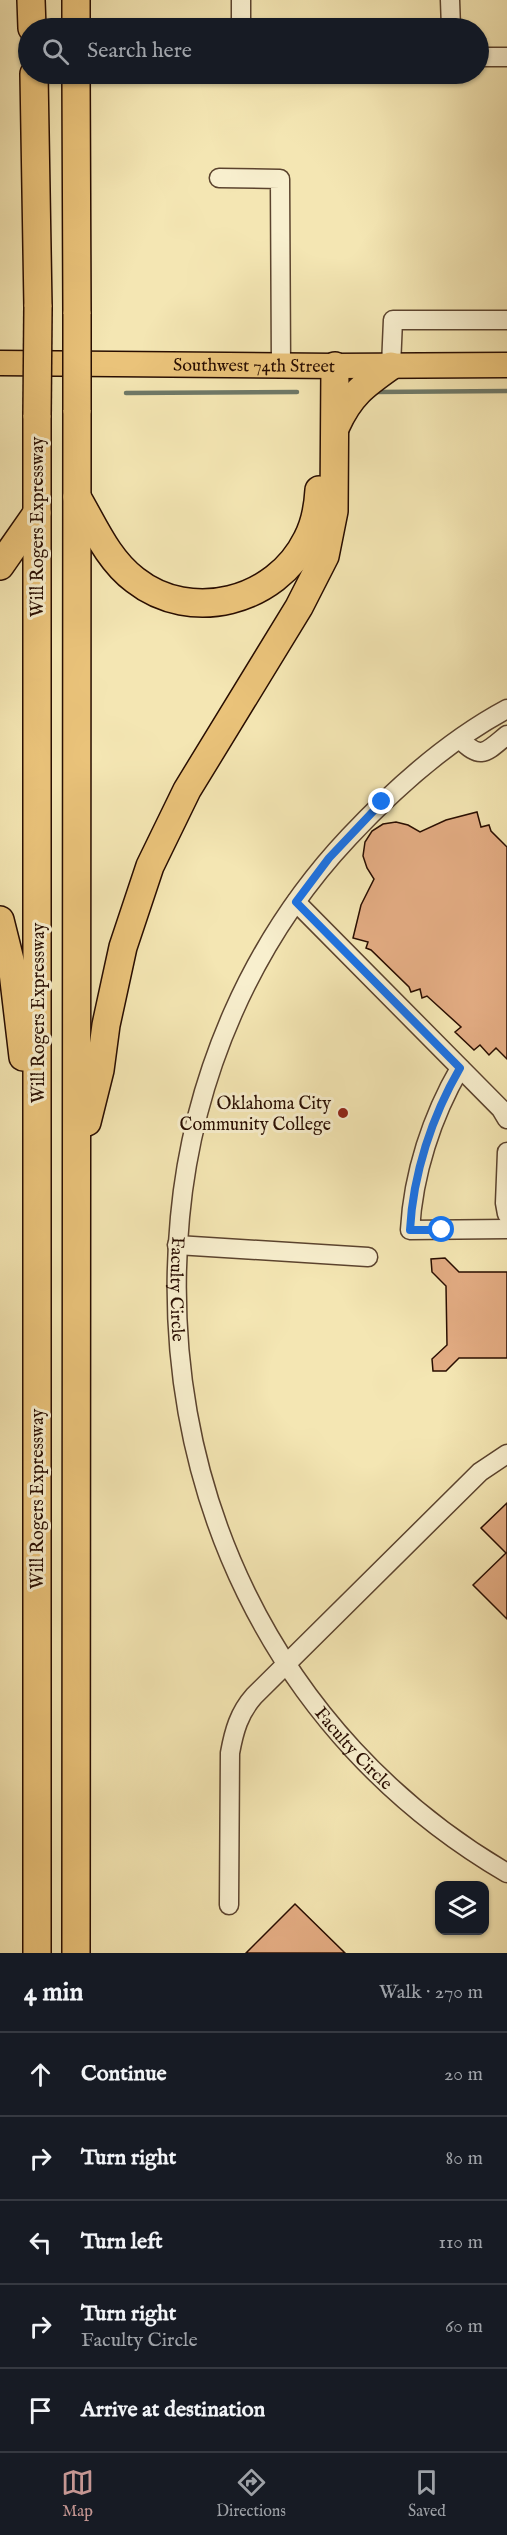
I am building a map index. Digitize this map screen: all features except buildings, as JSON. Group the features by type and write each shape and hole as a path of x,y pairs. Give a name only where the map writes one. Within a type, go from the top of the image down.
{"highway":[{"path":"31,0 32,18"},
{"name":"Will Rogers Expressway","path":"34,84 38,307 37,1953"},
{"path":"76,84 76,1953"},
{"path":"77,496 109,553 122,569 136,581 163,596 178,601 209,604 236,599 261,588 284,571 296,557 313,525 320,483 328,366"},
{"path":"77,1164 100,1070 106,1025 123,947 150,866 187,789 299,607 325,556 334,511 334,430 328,366"},
{"path":"334,430 345,406 357,391 391,366"},
{"path":"0,566 37,513"},
{"path":"0,920 13,972 38,1175"}],"main road":[{"name":"Southwest 74th Street","path":"0,363 281,366 507,365"}],"street":[{"path":"241,0 241,18"},
{"path":"450,0 451,18"},
{"path":"489,57 507,57"},
{"path":"219,178 280,179 281,366"},
{"path":"391,366 393,320 507,320"},
{"name":"Faculty Circle","path":"507,709 460,739 382,802 329,858 296,902 249,979 215,1057 200,1102 190,1148 177,1245 177,1340 181,1383 194,1451 215,1519 256,1614 287,1665 326,1718 359,1755 399,1794 434,1823 507,1873"},
{"path":"460,739 472,751 480,753 488,750 507,735"},
{"path":"296,902 460,1068 506,1120"},
{"path":"460,1068 431,1130 420,1169 410,1230 507,1229"},
{"path":"507,1152 505,1203 507,1214"},
{"path":"177,1245 368,1257"},
{"path":"229,1905 230,1753 233,1733 248,1702 472,1480 507,1454"}],"waterway":[{"path":"375,392 507,391"},
{"path":"126,393 297,392"}],"place":[{"name":"Oklahoma City Community College","path":"343,1113"}],"route":[{"path":"382,802 329,858 296,902 460,1068 431,1130 411,1214 410,1230 442,1230"}]}
